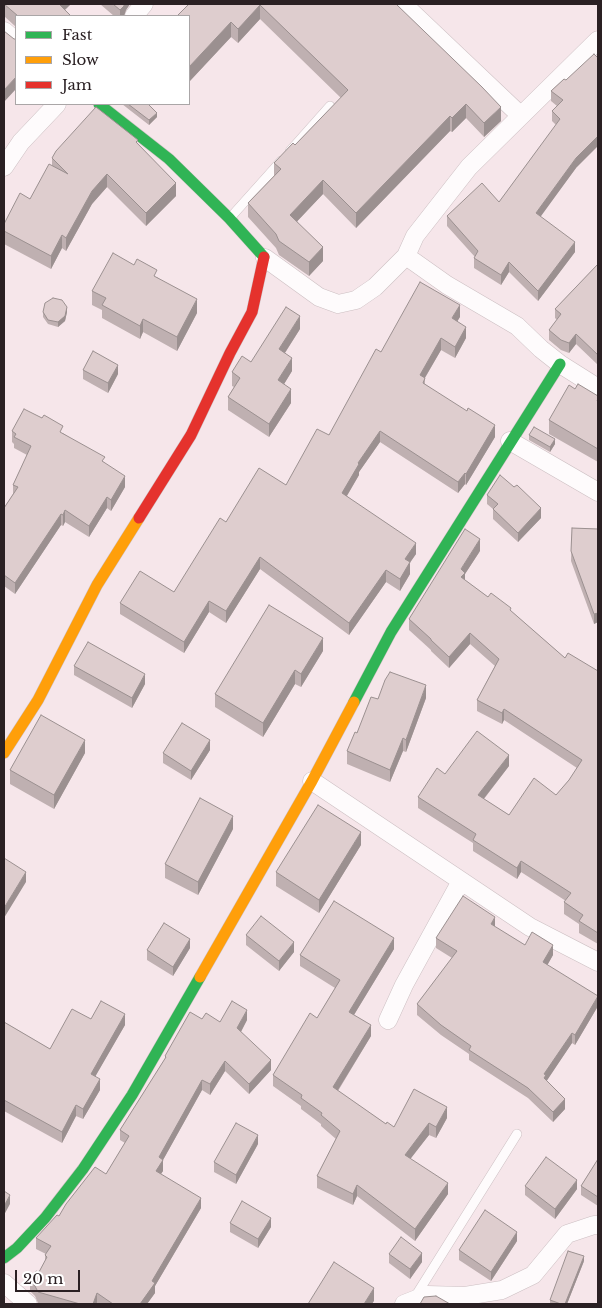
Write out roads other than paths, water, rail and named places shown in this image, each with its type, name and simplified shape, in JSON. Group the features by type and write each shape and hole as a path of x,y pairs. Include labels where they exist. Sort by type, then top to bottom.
{"street":[{"path":"135,15 144,4"},
{"path":"402,4 520,115"},
{"path":"4,31 15,40"},
{"path":"99,105 169,159 230,218 265,258 319,297 338,304 356,300 375,287 406,256 415,236 469,167 598,40"},
{"path":"4,167 21,142 56,105"},
{"path":"406,256 447,285 517,326 560,364 598,388"},
{"path":"4,753 38,700 97,585 191,435 252,312 265,258"},
{"path":"4,1258 17,1248 45,1218 83,1169 132,1095 312,781 391,632 560,364"},
{"path":"510,441 598,492"},
{"path":"312,781 530,927 598,962"},
{"path":"388,1020 404,985 461,881"},
{"path":"409,1302 427,1295 465,1296 502,1290 533,1275 567,1234 598,1225"},
{"path":"4,1283 28,1304"}],"lane":[{"path":"230,218 330,106"},
{"path":"409,1302 517,1134"}]}
